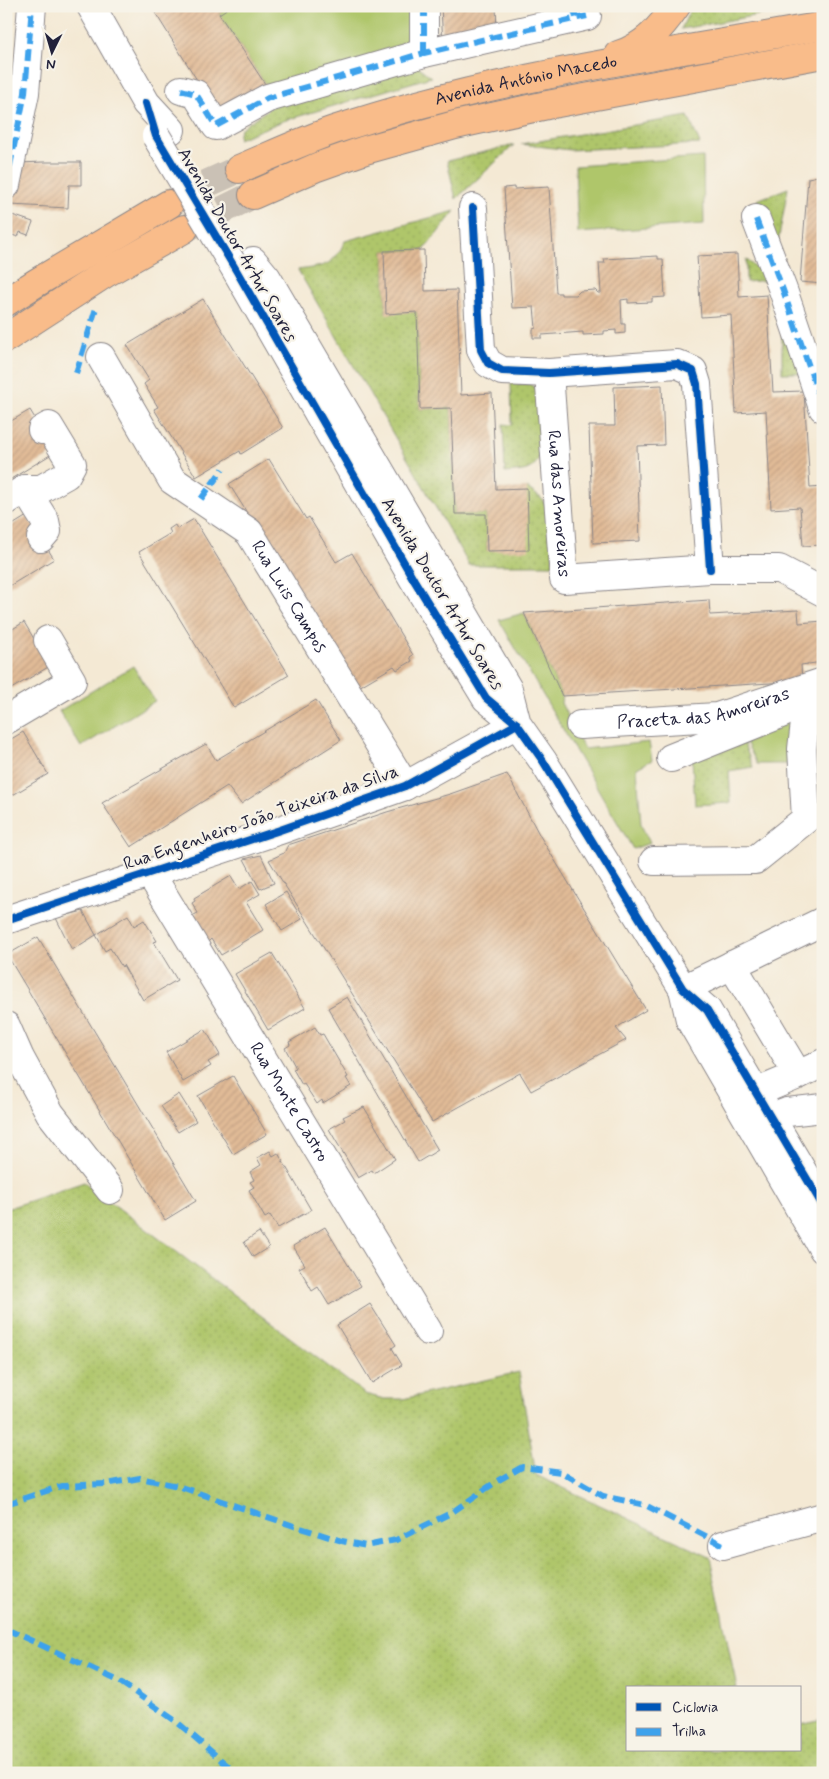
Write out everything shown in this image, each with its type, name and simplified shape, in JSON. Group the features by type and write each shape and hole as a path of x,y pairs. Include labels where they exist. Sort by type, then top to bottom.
{"highway":[{"path":"564,71 624,52 647,40 662,26 676,6"},
{"name":"Avenida António Macedo","path":"239,169 334,130 434,102 564,71 823,26"},
{"name":"Avenida António Macedo","path":"253,195 316,166 455,125 556,103 823,54"},
{"path":"6,302 169,204"},
{"path":"8,338 106,273 184,229"}],"street":[{"path":"6,185 25,93 32,6"},
{"name":"Avenida Doutor Artur Soares","path":"91,6 163,133 244,266 267,278 508,689 517,724 543,760 683,989 708,1010 823,1206"},
{"path":"424,6 424,53"},
{"path":"181,90 196,94 216,126 268,98 424,53 587,16"},
{"path":"472,208 481,350 488,363 502,371 549,373 677,364 693,371 697,384 710,569"},
{"path":"756,219 783,290 823,408"},
{"name":"Rua Luis Campos","path":"101,357 172,480 249,532 405,786"},
{"name":"Rua das Amoreiras","path":"549,373 564,579 710,569 780,569 823,592"},
{"path":"16,495 41,489 66,475 72,464 49,426 42,430"},
{"path":"16,495 46,521 47,531 41,538"},
{"path":"6,720 72,681 48,640"},
{"name":"Praceta das Amoreiras","path":"580,725 716,717 823,682"},
{"path":"671,758 794,708 814,703"},
{"name":"Praceta das Amoreiras","path":"654,861 755,860 806,819 802,749 814,703"},
{"name":"Rua Engenheiro João Teixeira da Silva","path":"6,920 280,830 405,786 517,724"},
{"name":"Rua Monte Castro","path":"150,872 428,1331"},
{"path":"683,989 823,921"},
{"path":"732,965 798,1075"},
{"name":"Avenida Doutor Artur Soares","path":"683,989 690,1020 823,1249"},
{"path":"6,1026 20,1058 50,1113 110,1190"},
{"path":"755,1093 823,1063"},
{"path":"771,1118 786,1112 823,1108"},
{"path":"723,1545 822,1523"}],"green space":[{"path":"231,6 413,6 414,44 269,90 219,14"},
{"path":"692,6 768,6 775,12 681,29"},
{"path":"415,64 431,77 283,121 238,139 240,129 277,103"},
{"path":"688,116 700,144 570,150 521,144"},
{"path":"514,145 456,199 447,161"},
{"path":"703,157 704,224 578,233 575,166"},
{"path":"788,188 776,253 757,200"},
{"path":"455,211 424,250 384,251 386,313 417,312 420,409 451,408 455,514 486,514 487,551 527,488 541,498 550,511 553,565 469,565 298,270 321,266 332,261 341,250 345,241"},
{"path":"746,259 769,280 746,282"},
{"path":"782,306 805,373 782,373"},
{"path":"511,384 530,384 541,393 543,434 540,455 536,464 527,470 505,473 503,424 512,425"},
{"path":"524,613 562,696 561,703 584,749 649,742 652,760 637,768 641,825 650,843 633,849 499,620"},
{"path":"133,666 155,701 81,747 59,711"},
{"path":"794,717 793,764 757,764 743,736"},
{"path":"740,734 753,767 729,771 731,803 695,805 692,758"},
{"path":"84,1182 365,1394 384,1399 403,1399 519,1372 536,1475 710,1557 737,1686 626,1686 626,1752 802,1752 802,1725 823,1720 823,1773 6,1773 6,1209"}],"building":[{"path":"151,6 231,6 219,14 269,90 220,117"},
{"path":"441,6 496,6 497,32 443,45"},
{"path":"81,162 81,185 69,185 68,208 10,205 19,163"},
{"path":"823,175 823,284 800,282 808,178"},
{"path":"514,187 514,189 549,187 556,293 576,295 580,291 595,290 601,293 599,263 605,263 604,259 658,256 658,259 663,259 665,297 652,298 652,302 628,303 628,299 621,300 622,324 625,324 625,333 616,334 616,330 604,331 604,334 583,335 583,332 542,335 542,338 533,338 533,329 536,328 534,307 512,308 504,188"},
{"path":"6,213 33,222 28,235 20,232 18,237 6,233"},
{"path":"424,250 425,291 457,290 461,395 492,393 496,489 527,488 529,550 487,551 486,514 455,514 451,408 420,409 417,312 386,314 384,251"},
{"path":"737,254 739,297 767,295 773,392 804,391 810,488 823,487 823,545 803,546 800,507 771,509 766,411 736,413 731,315 701,317 697,256"},
{"path":"203,299 283,428 241,454 240,451 196,477 154,409 158,407 144,384 149,380 127,345"},
{"path":"662,385 664,445 637,446 640,541 593,543 589,426 615,426 614,387"},
{"path":"30,410 55,452 6,482 6,424"},
{"path":"269,459 306,519 309,517 336,562 352,553 413,655 410,657 412,661 397,670 394,666 357,688 229,484"},
{"path":"27,516 54,559 6,588 6,529"},
{"path":"194,519 289,675 234,708 139,552 171,533 169,529 175,525 177,529"},
{"path":"709,600 710,615 798,610 799,623 823,621 823,662 801,665 802,681 562,696 524,613"},
{"path":"24,622 50,666 6,692 6,633"},
{"path":"316,700 341,740 241,804 227,786 131,847 102,803 206,744 216,760"},
{"path":"23,732 48,774 6,799 6,742"},
{"path":"507,774 540,836 646,1010 616,1028 626,1040 531,1091 520,1073 432,1122 269,860 284,853 288,845"},
{"path":"261,855 274,883 260,889 244,859"},
{"path":"231,876 239,889 252,881 260,894 246,902 263,930 221,955 211,939 208,942 192,916 198,913 192,903 195,901 194,898"},
{"path":"286,892 302,919 282,931 266,904"},
{"path":"83,911 96,935 72,950 56,918"},
{"path":"128,915 134,926 144,920 157,941 154,942 177,980 143,1000 123,965 122,967 110,948 105,951 96,935"},
{"path":"38,937 196,1201 165,1220 7,955"},
{"path":"272,953 305,1008 268,1030 235,974"},
{"path":"347,997 438,1150 418,1162 328,1008"},
{"path":"315,1027 320,1035 323,1034 348,1077 346,1078 351,1086 323,1103 322,1100 317,1104 304,1084 302,1085 293,1069 296,1068 285,1048 290,1045 289,1042"},
{"path":"205,1029 220,1055 208,1062 211,1066 183,1082 166,1052"},
{"path":"233,1076 267,1134 233,1154 198,1096"},
{"path":"179,1094 196,1121 178,1132 161,1106"},
{"path":"364,1107 395,1159 374,1173 372,1170 358,1178 329,1129 345,1120 343,1117"},
{"path":"270,1151 273,1156 278,1153 311,1210 278,1228 270,1215 265,1218 249,1190 254,1187 250,1182 254,1180 250,1172 261,1165 257,1158"},
{"path":"325,1227 361,1286 329,1305 318,1287 312,1291 299,1268 305,1265 293,1246"},
{"path":"259,1232 269,1247 253,1257 244,1242"},
{"path":"370,1304 396,1345 392,1348 402,1365 372,1383 337,1325"}],"tunnel":[{"path":"169,204 239,169"},
{"path":"184,229 253,195"}],"marked path":[{"path":"6,185 25,93 32,6"},
{"path":"424,6 424,53"},
{"path":"573,6 576,18"},
{"path":"181,90 196,94 216,126 268,98 424,53 587,16"},
{"path":"756,219 783,290 823,408"},
{"path":"76,373 97,305"},
{"path":"201,499 223,469"},
{"path":"6,1504 62,1486 106,1484 140,1478 178,1486 294,1526 342,1541 366,1546 396,1540 451,1513 497,1481 522,1467 561,1472 603,1496 645,1505 723,1545"},
{"path":"6,1629 119,1681 177,1722 236,1773"}],"cycle path":[{"path":"146,103 156,136 236,270 414,580 486,698 517,724 543,761 683,989 707,1010 823,1206"},
{"path":"473,208 481,350 488,363 502,371 549,373 677,364 693,371 697,384 710,569"},
{"path":"6,920 280,830 405,786 517,724"}]}
